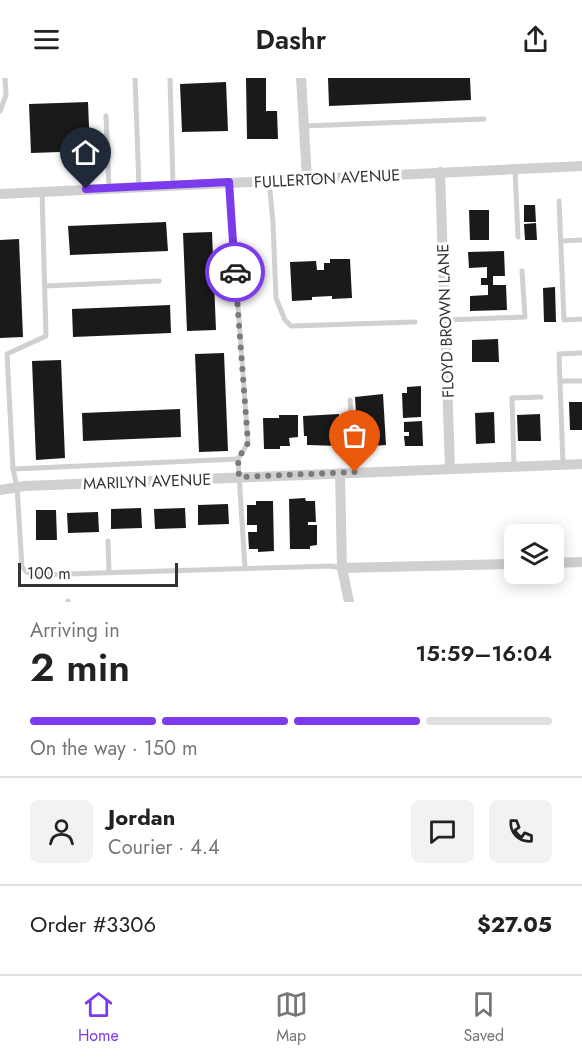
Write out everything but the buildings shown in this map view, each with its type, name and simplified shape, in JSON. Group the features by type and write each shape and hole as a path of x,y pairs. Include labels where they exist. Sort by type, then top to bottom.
{"street":[{"path":"301,78 307,178"},
{"name":"FULLERTON AVENUE","path":"0,194 582,166"},
{"name":"FLOYD BROWN LANE","path":"440,172 450,469"},
{"name":"MARILYN AVENUE","path":"0,490 17,487 239,477 582,464"},
{"path":"340,473 342,568 349,602"},
{"path":"564,563 582,562"},
{"path":"342,568 504,564"}],"lane":[{"path":"0,111 6,94 5,78"},
{"path":"135,78 139,187"},
{"path":"170,79 173,185"},
{"path":"106,116 108,188"},
{"path":"304,126 484,119"},
{"path":"515,169 518,237"},
{"path":"269,180 276,298 285,320 291,326 415,322"},
{"path":"229,182 248,443 238,459 245,568"},
{"path":"42,191 46,336 7,354 13,469 17,487 22,567 34,574 331,566 342,568"},
{"path":"559,201 564,320 582,319"},
{"path":"561,241 582,240"},
{"path":"445,320 525,317 522,271"},
{"path":"45,286 159,281"},
{"path":"563,465 560,354 582,353"},
{"path":"560,381 582,381"},
{"path":"514,467 512,398 541,397"},
{"path":"351,400 355,472"},
{"path":"13,469 238,459"},
{"path":"108,541 109,572"}],"way so far":[{"path":"235,272 248,443 238,459 239,477 355,472"}],"route":[{"path":"86,189 229,182 235,272"}]}
